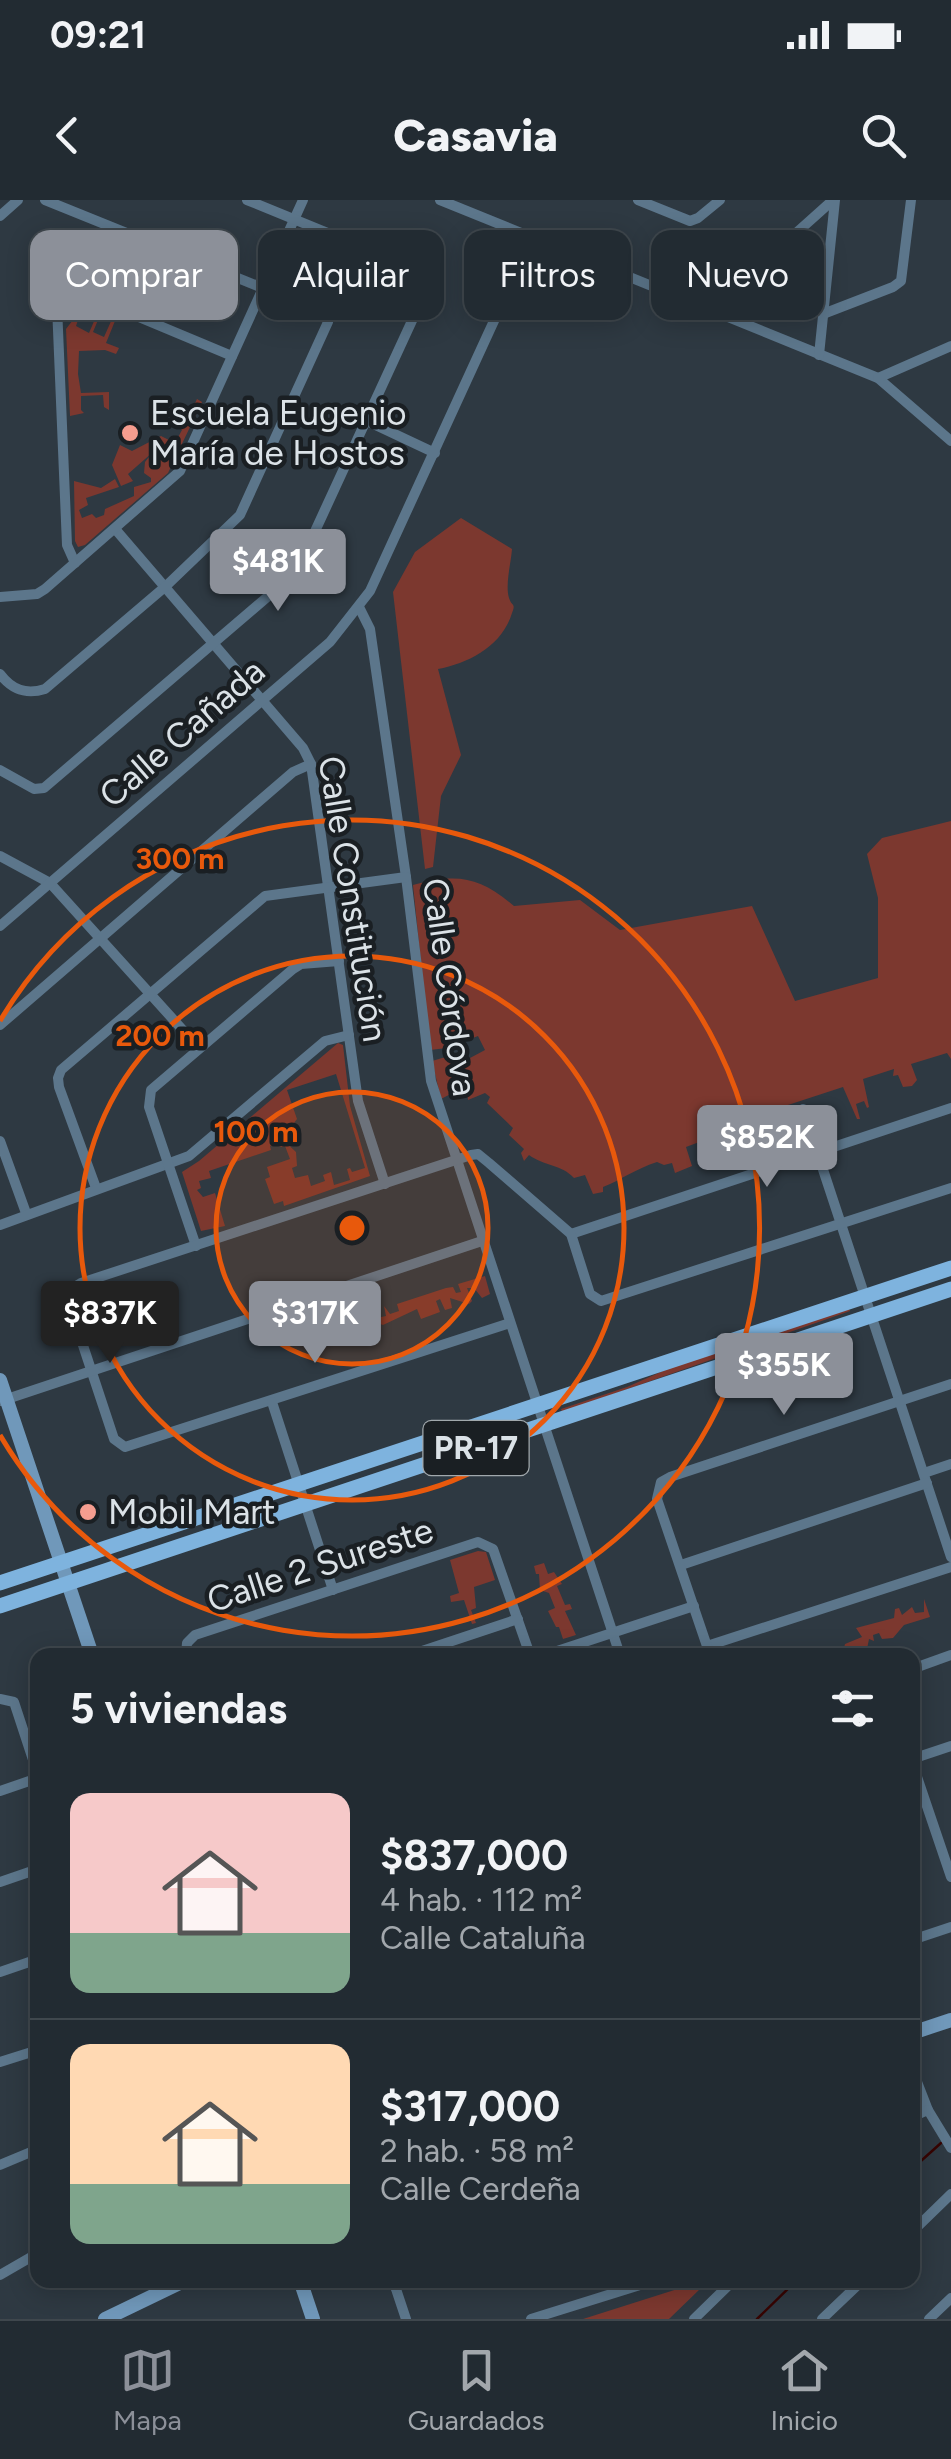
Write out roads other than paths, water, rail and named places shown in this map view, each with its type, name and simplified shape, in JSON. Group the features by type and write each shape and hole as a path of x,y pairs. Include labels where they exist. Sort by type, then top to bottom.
{"main road":[{"name":"PR-17","path":"0,1584 951,1268"},
{"name":"PR-17","path":"0,1606 951,1289"},
{"path":"0,1380 3,1400 90,1648"},
{"path":"920,2030 951,2020"},
{"path":"106,2319 170,2288"},
{"path":"302,2288 312,2319"}],"street":[{"path":"0,216 18,200"},
{"path":"45,200 258,286"},
{"path":"0,770 34,788 44,788 272,593 306,553 428,286 423,272 247,200"},
{"path":"289,230 303,200"},
{"path":"440,200 513,230"},
{"path":"638,200 690,220 720,200"},
{"path":"800,230 834,200"},
{"path":"824,304 834,200"},
{"path":"824,314 893,287 901,280 911,200"},
{"path":"75,563 67,545 56,306 59,295 74,290 232,356"},
{"path":"0,597 37,594 180,471 258,301"},
{"path":"3,678 24,692 45,689 166,586 240,516 327,320"},
{"name":"Calle Cañada","path":"0,926 330,642 359,607 370,592 495,320"},
{"path":"731,320 878,378 951,441"},
{"path":"818,355 822,320"},
{"path":"878,378 951,346"},
{"path":"368,421 435,453"},
{"name":"Calle Constitución","path":"116,530 303,748 311,764 361,1114 385,1184"},
{"name":"Calle Córdova","path":"359,607 370,628 431,1081 455,1160"},
{"path":"0,1025 293,772 311,764"},
{"path":"0,856 50,882 199,1048"},
{"path":"96,1188 58,1078 62,1070 261,898 406,877"},
{"path":"196,1246 148,1098 151,1090 301,964 339,961"},
{"path":"0,1225 189,1156 325,1041 349,1035"},
{"path":"571,1234 951,1108"},
{"path":"803,1109 951,1557"},
{"path":"0,1141 26,1213"},
{"path":"510,1323 125,1448 118,1445 69,1307 73,1288 478,1154 571,1234 590,1294 606,1301 951,1188"},
{"path":"455,1160 618,1648"},
{"path":"3,1400 482,1241"},
{"path":"707,1648 657,1493 661,1482 951,1384"},
{"path":"272,1402 334,1590"},
{"path":"680,1565 926,1478 951,1464"},
{"name":"Calle 2 Sureste","path":"188,1648 190,1638 484,1542 493,1548 518,1619"},
{"path":"714,1648 951,1568"},
{"path":"566,1648 694,1606"},
{"path":"431,1648 518,1619 528,1648"},
{"path":"920,1666 951,1656"},
{"path":"3,1698 16,1706 30,1751"},
{"path":"920,1758 951,1746"},
{"path":"0,1791 30,1780"},
{"path":"920,1780 945,1838 951,1877"},
{"path":"0,1882 30,1872"},
{"path":"920,1937 951,1927"},
{"path":"0,1972 30,1962"},
{"path":"0,2062 30,2053"},
{"path":"920,2090 950,2147"},
{"path":"920,2114 928,2110"},
{"path":"0,2164 30,2151"},
{"path":"920,2224 951,2194"},
{"path":"0,2275 30,2257"},
{"path":"395,2288 406,2319"},
{"path":"531,2319 630,2288"},
{"path":"720,2288 723,2291"},
{"path":"694,2319 726,2288"},
{"path":"822,2319 854,2288"},
{"path":"929,2319 951,2298"}],"waterway":[{"path":"920,2162 941,2143"},
{"path":"757,2319 789,2288"}],"place":[{"name":"Escuela Eugenio María de Hostos","path":"130,433"},
{"name":"Mobil Mart","path":"88,1512"}]}
